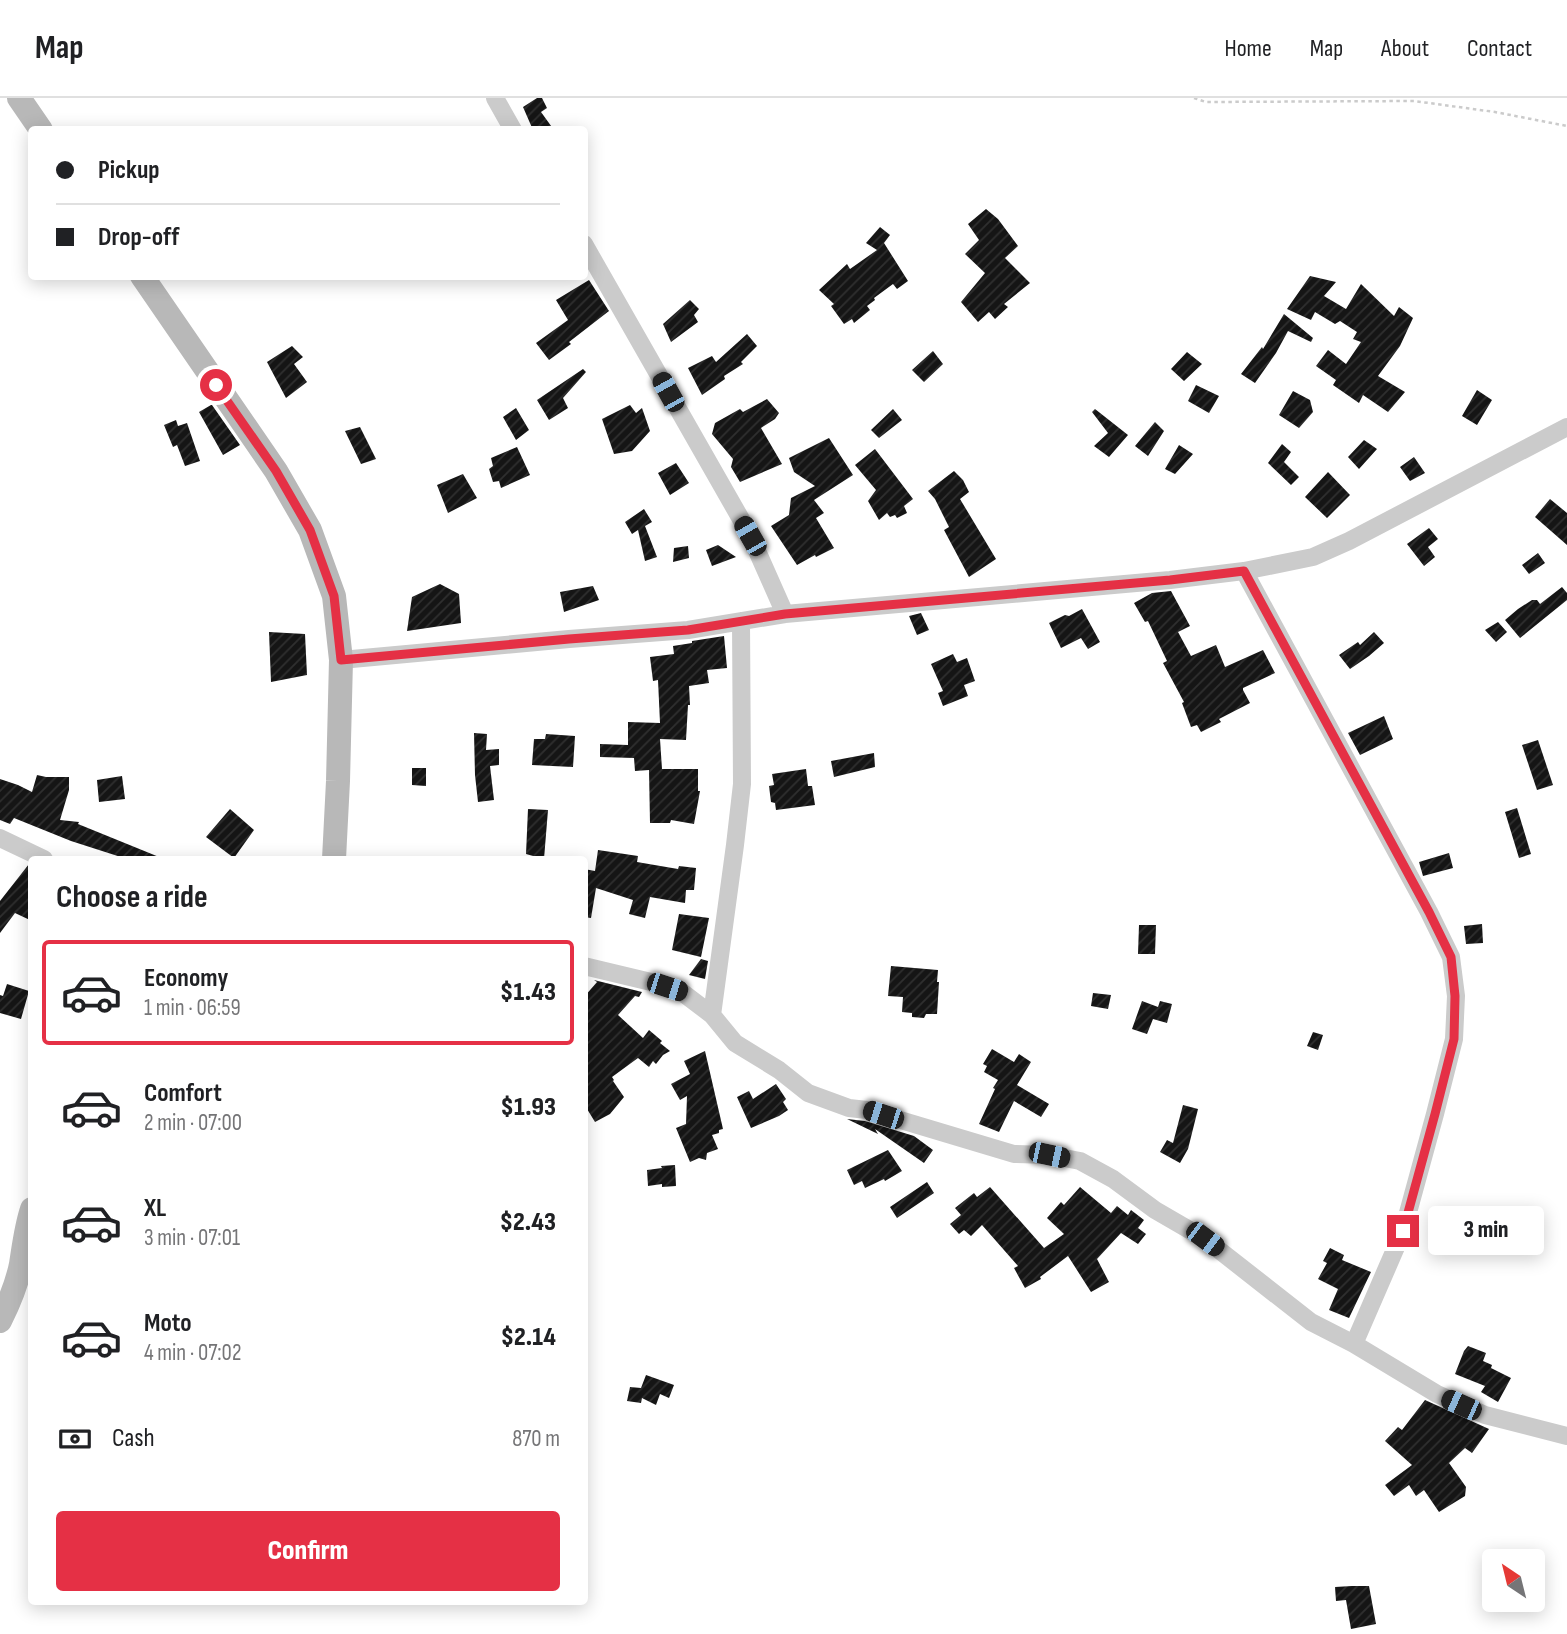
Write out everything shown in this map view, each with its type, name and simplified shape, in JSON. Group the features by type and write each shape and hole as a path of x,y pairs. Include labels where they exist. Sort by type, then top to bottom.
{"main road":[{"path":"19,98 38,126"},
{"path":"145,280 276,471 310,530 334,596 341,660 334,856"},
{"path":"0,1321 10,1301 20,1266 28,1219"}],"street":[{"path":"495,98 511,126"},
{"path":"588,251 750,536 785,614"},
{"path":"341,660 688,630 785,614 1244,571 1313,557 1349,541 1567,427"},
{"path":"1244,571 1451,957 1455,996 1454,1039 1403,1231 1354,1344"},
{"path":"712,1015 742,784 741,621"},
{"path":"0,838 38,856"},
{"path":"588,967 651,982 683,993 712,1015 735,1043 779,1070 808,1093 849,1108 867,1110 1014,1154 1049,1155 1080,1161 1113,1179 1155,1210 1205,1239 1311,1322 1354,1344 1437,1394 1485,1415 1567,1436"}],"path":[{"path":"1194,98 1206,102 1245,103 1414,101 1567,126"}],"building":[{"path":"537,98 542,98 547,108 541,112 551,126 531,126 523,107"},
{"path":"986,209 998,219 1018,246 1005,258 1030,283 1004,304 1008,307 995,319 989,312 978,322 961,302 985,273 965,254 979,240 968,224"},
{"path":"880,227 890,235 884,243 908,281 897,289 893,284 874,298 867,306 870,310 854,323 852,319 844,324 831,306 834,304 819,290 847,264 850,269 877,250 866,243"},
{"path":"1310,276 1336,282 1324,296 1346,309 1361,284 1394,316 1399,307 1413,318 1400,346 1378,376 1405,392 1388,412 1363,395 1359,403 1333,385 1336,380 1316,366 1328,350 1346,364 1361,342 1353,339 1357,332 1340,321 1335,324 1315,312 1311,320 1287,309"},
{"path":"589,280 609,311 549,360 536,343 568,320 556,300"},
{"path":"690,300 699,309 694,315 698,322 671,342 663,324"},
{"path":"1284,314 1313,338 1311,342 1288,331 1255,383 1241,374 1262,347 1263,349"},
{"path":"747,334 757,346 741,362 743,364 702,395 688,368 712,356 716,362"},
{"path":"292,346 303,357 294,364 307,382 286,398 267,362"},
{"path":"933,351 943,364 924,382 912,370"},
{"path":"1187,352 1202,364 1184,381 1171,369"},
{"path":"583,369 586,372 563,398 568,408 549,420 537,400"},
{"path":"1196,385 1219,396 1209,413 1188,401"},
{"path":"1477,390 1492,400 1477,425 1462,416"},
{"path":"1293,391 1310,400 1313,412 1299,428 1279,415"},
{"path":"767,399 779,413 761,428 782,464 740,482 731,467 733,459 712,434 715,423 740,409 743,412"},
{"path":"212,405 240,445 223,455 199,412"},
{"path":"630,405 636,413 642,408 650,431 632,451 614,454 602,419"},
{"path":"516,408 529,430 516,440 503,417"},
{"path":"893,409 902,420 879,438 871,430"},
{"path":"1095,409 1128,435 1109,457 1094,446 1108,433 1092,412"},
{"path":"176,420 178,426 187,423 200,461 185,466 177,445 173,447 164,425"},
{"path":"1155,422 1164,431 1148,456 1135,446"},
{"path":"360,427 376,459 361,464 345,431"},
{"path":"829,438 853,475 814,500 824,513 816,518 834,548 797,565 771,526 789,515 791,498 815,486 794,472 789,458"},
{"path":"1364,440 1377,449 1359,469 1348,457"},
{"path":"1282,444 1291,452 1284,462 1299,477 1291,485 1268,463"},
{"path":"1179,445 1193,454 1175,474 1165,469"},
{"path":"517,447 530,475 501,488 499,481 493,482 489,469 493,466 491,458"},
{"path":"875,449 913,499 904,506 907,513 897,518 895,515 890,517 887,513 879,520 868,501 876,490 855,465"},
{"path":"1414,457 1425,473 1410,481 1400,467"},
{"path":"676,463 689,483 670,495 658,473"},
{"path":"954,471 969,492 960,499 996,559 969,577 944,530 949,527 928,491"},
{"path":"1328,472 1350,495 1327,518 1305,497"},
{"path":"463,474 477,498 448,513 437,485"},
{"path":"1550,499 1567,513 1567,545 1535,517"},
{"path":"644,509 652,522 645,526 657,557 645,561 638,530 632,534 625,522"},
{"path":"1429,528 1438,539 1428,547 1435,557 1424,566 1407,544"},
{"path":"718,545 736,557 712,566 706,550"},
{"path":"688,546 689,558 673,562 674,548"},
{"path":"1538,553 1545,563 1529,574 1522,565"},
{"path":"440,584 459,594 461,623 407,631 412,597"},
{"path":"593,586 599,600 564,612 560,592"},
{"path":"1562,587 1567,593 1567,600 1520,638 1505,620 1532,600 1537,600 1540,604"},
{"path":"1171,591 1190,626 1178,632 1191,656 1216,645 1225,667 1263,650 1275,673 1243,688 1250,703 1201,732 1197,725 1191,727 1182,703 1184,702 1163,663 1167,661 1148,621 1145,622 1134,603 1152,593"},
{"path":"1082,609 1100,642 1088,649 1081,638 1061,648 1049,623"},
{"path":"921,613 929,630 917,635 909,616"},
{"path":"1498,622 1507,632 1496,642 1485,630"},
{"path":"269,632 305,634 307,675 271,682"},
{"path":"1374,632 1384,643 1350,669 1339,655 1358,642 1360,645"},
{"path":"724,636 727,668 707,670 709,683 689,686 686,740 660,739 662,769 698,769 700,791 694,824 671,820 670,823 650,823 649,770 635,771 634,758 600,757 600,744 628,745 628,722 660,723 658,680 653,681 650,657 674,654 673,646"},
{"path":"953,654 957,662 967,658 975,681 964,685 968,696 943,706 938,693 943,691 931,664"},
{"path":"1384,716 1393,739 1360,755 1348,733"},
{"path":"474,733 487,734 486,750 499,749 499,765 490,766 494,800 478,802"},
{"path":"546,734 575,736 573,767 532,765 534,739 545,739"},
{"path":"1538,740 1553,785 1537,790 1522,745"},
{"path":"874,753 875,767 834,777 831,761"},
{"path":"412,768 426,768 426,786 412,785"},
{"path":"806,769 808,786 812,786 815,805 776,810 775,803 771,802 769,786 774,785 772,774"},
{"path":"37,775 69,777 69,790 60,820 79,822 78,824 157,856 118,856 14,818 10,824 0,820 0,779 32,792"},
{"path":"122,776 125,799 99,802 97,780"},
{"path":"1517,808 1531,854 1519,858 1505,812"},
{"path":"230,809 254,830 235,856 231,856 206,837"},
{"path":"528,809 548,810 544,856 526,854"},
{"path":"598,850 638,856 637,862 678,869 679,866 696,868 694,890 686,890 685,903 650,897 645,918 629,914 633,900 596,888 591,918 588,918 588,870 595,871"},
{"path":"1449,853 1453,868 1423,876 1419,862"},
{"path":"28,865 28,919 15,913 0,933 0,901"},
{"path":"679,914 709,918 701,957 672,950"},
{"path":"1482,924 1483,943 1466,944 1464,926"},
{"path":"1139,925 1156,925 1155,954 1138,954"},
{"path":"701,959 708,961 705,979 689,975"},
{"path":"891,966 938,970 937,1014 926,1014 924,1018 912,1017 912,1013 902,1012 903,997 888,996"},
{"path":"594,980 642,992 618,1015 643,1038 649,1030 670,1051 656,1064 653,1061 649,1067 638,1058 612,1077 624,1097 610,1114 595,1122 588,1111 588,992 597,982"},
{"path":"7,984 28,991 21,1019 0,1013 0,995 3,996"},
{"path":"1093,993 1111,995 1108,1009 1091,1006"},
{"path":"1142,1001 1158,1007 1160,1001 1172,1004 1167,1023 1153,1019 1147,1034 1132,1029"},
{"path":"1313,1032 1323,1035 1318,1050 1307,1046"},
{"path":"992,1049 1014,1062 1019,1054 1031,1062 1017,1085 1049,1104 1041,1117 1014,1101 999,1132 979,1124 998,1080 984,1072 987,1066 983,1064"},
{"path":"705,1051 723,1129 712,1135 718,1149 707,1153 706,1160 699,1158 690,1162 676,1128 686,1124 687,1096 680,1100 671,1084 690,1074 684,1061"},
{"path":"776,1084 786,1099 783,1102 788,1110 751,1128 737,1097 749,1091 753,1099"},
{"path":"1183,1105 1198,1109 1188,1149 1180,1163 1160,1152 1167,1140 1173,1143"},
{"path":"847,1119 865,1121 914,1136 933,1150 924,1163 875,1129 878,1134"},
{"path":"888,1150 902,1171 865,1188 862,1181 854,1185 847,1170"},
{"path":"675,1165 676,1186 648,1186 647,1170"},
{"path":"927,1182 934,1193 897,1218 890,1207"},
{"path":"990,1187 1044,1248 1064,1234 1047,1218 1061,1202 1064,1205 1080,1187 1111,1213 1117,1206 1128,1215 1131,1210 1144,1220 1138,1228 1146,1234 1138,1244 1121,1233 1097,1259 1109,1282 1091,1292 1068,1256 1040,1277 1041,1279 1025,1288 1014,1268 1018,1266 982,1225 971,1236 964,1230 959,1234 950,1224 961,1215 955,1208 974,1193 977,1197"},
{"path":"1330,1248 1344,1255 1342,1260 1371,1272 1349,1318 1329,1310 1338,1289 1318,1279 1327,1263 1323,1261"},
{"path":"1468,1346 1486,1353 1483,1361 1511,1378 1498,1402 1481,1392 1485,1386 1455,1374"},
{"path":"646,1375 674,1385 669,1398 660,1394 656,1405 642,1398 641,1403 627,1401 630,1387 641,1388"},
{"path":"1425,1400 1489,1429 1472,1453 1465,1448 1449,1463 1466,1487 1465,1496 1439,1512 1424,1490 1416,1496 1409,1485 1394,1496 1385,1485 1412,1465 1385,1441 1398,1427 1402,1430"},
{"path":"1369,1586 1376,1624 1351,1629 1346,1600 1336,1601 1335,1587"}],"route":[{"path":"216,385 276,471 310,530 334,596 341,660 688,630 785,614 1244,571 1451,957 1455,996 1454,1039 1403,1231"}]}
